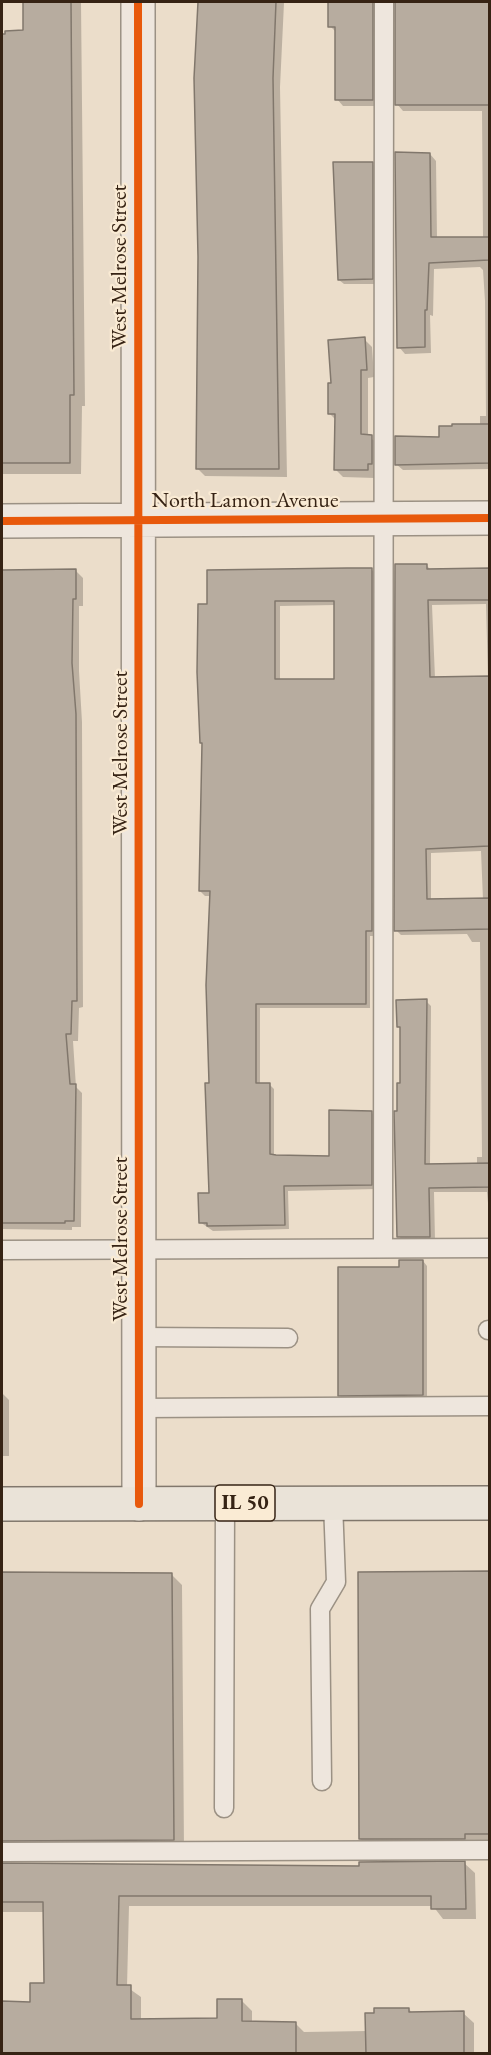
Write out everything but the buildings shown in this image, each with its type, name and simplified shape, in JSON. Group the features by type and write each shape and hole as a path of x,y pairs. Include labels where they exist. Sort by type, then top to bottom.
{"main road":[{"name":"IL 50","path":"2,1504 489,1503"}],"street":[{"name":"West Melrose Street","path":"138,2 139,1504"},
{"name":"North Lamon Avenue","path":"2,521 489,518"}],"lane":[{"path":"383,1248 384,2"},
{"path":"2,1250 489,1248"},
{"path":"140,1337 288,1338"},
{"path":"139,1408 489,1406"},
{"path":"224,1808 225,1503"},
{"path":"322,1781 320,1609 336,1582 333,1503"},
{"path":"2,1852 489,1850"}],"cycle path":[{"path":"138,2 139,1504"},
{"path":"2,521 490,518"}]}
